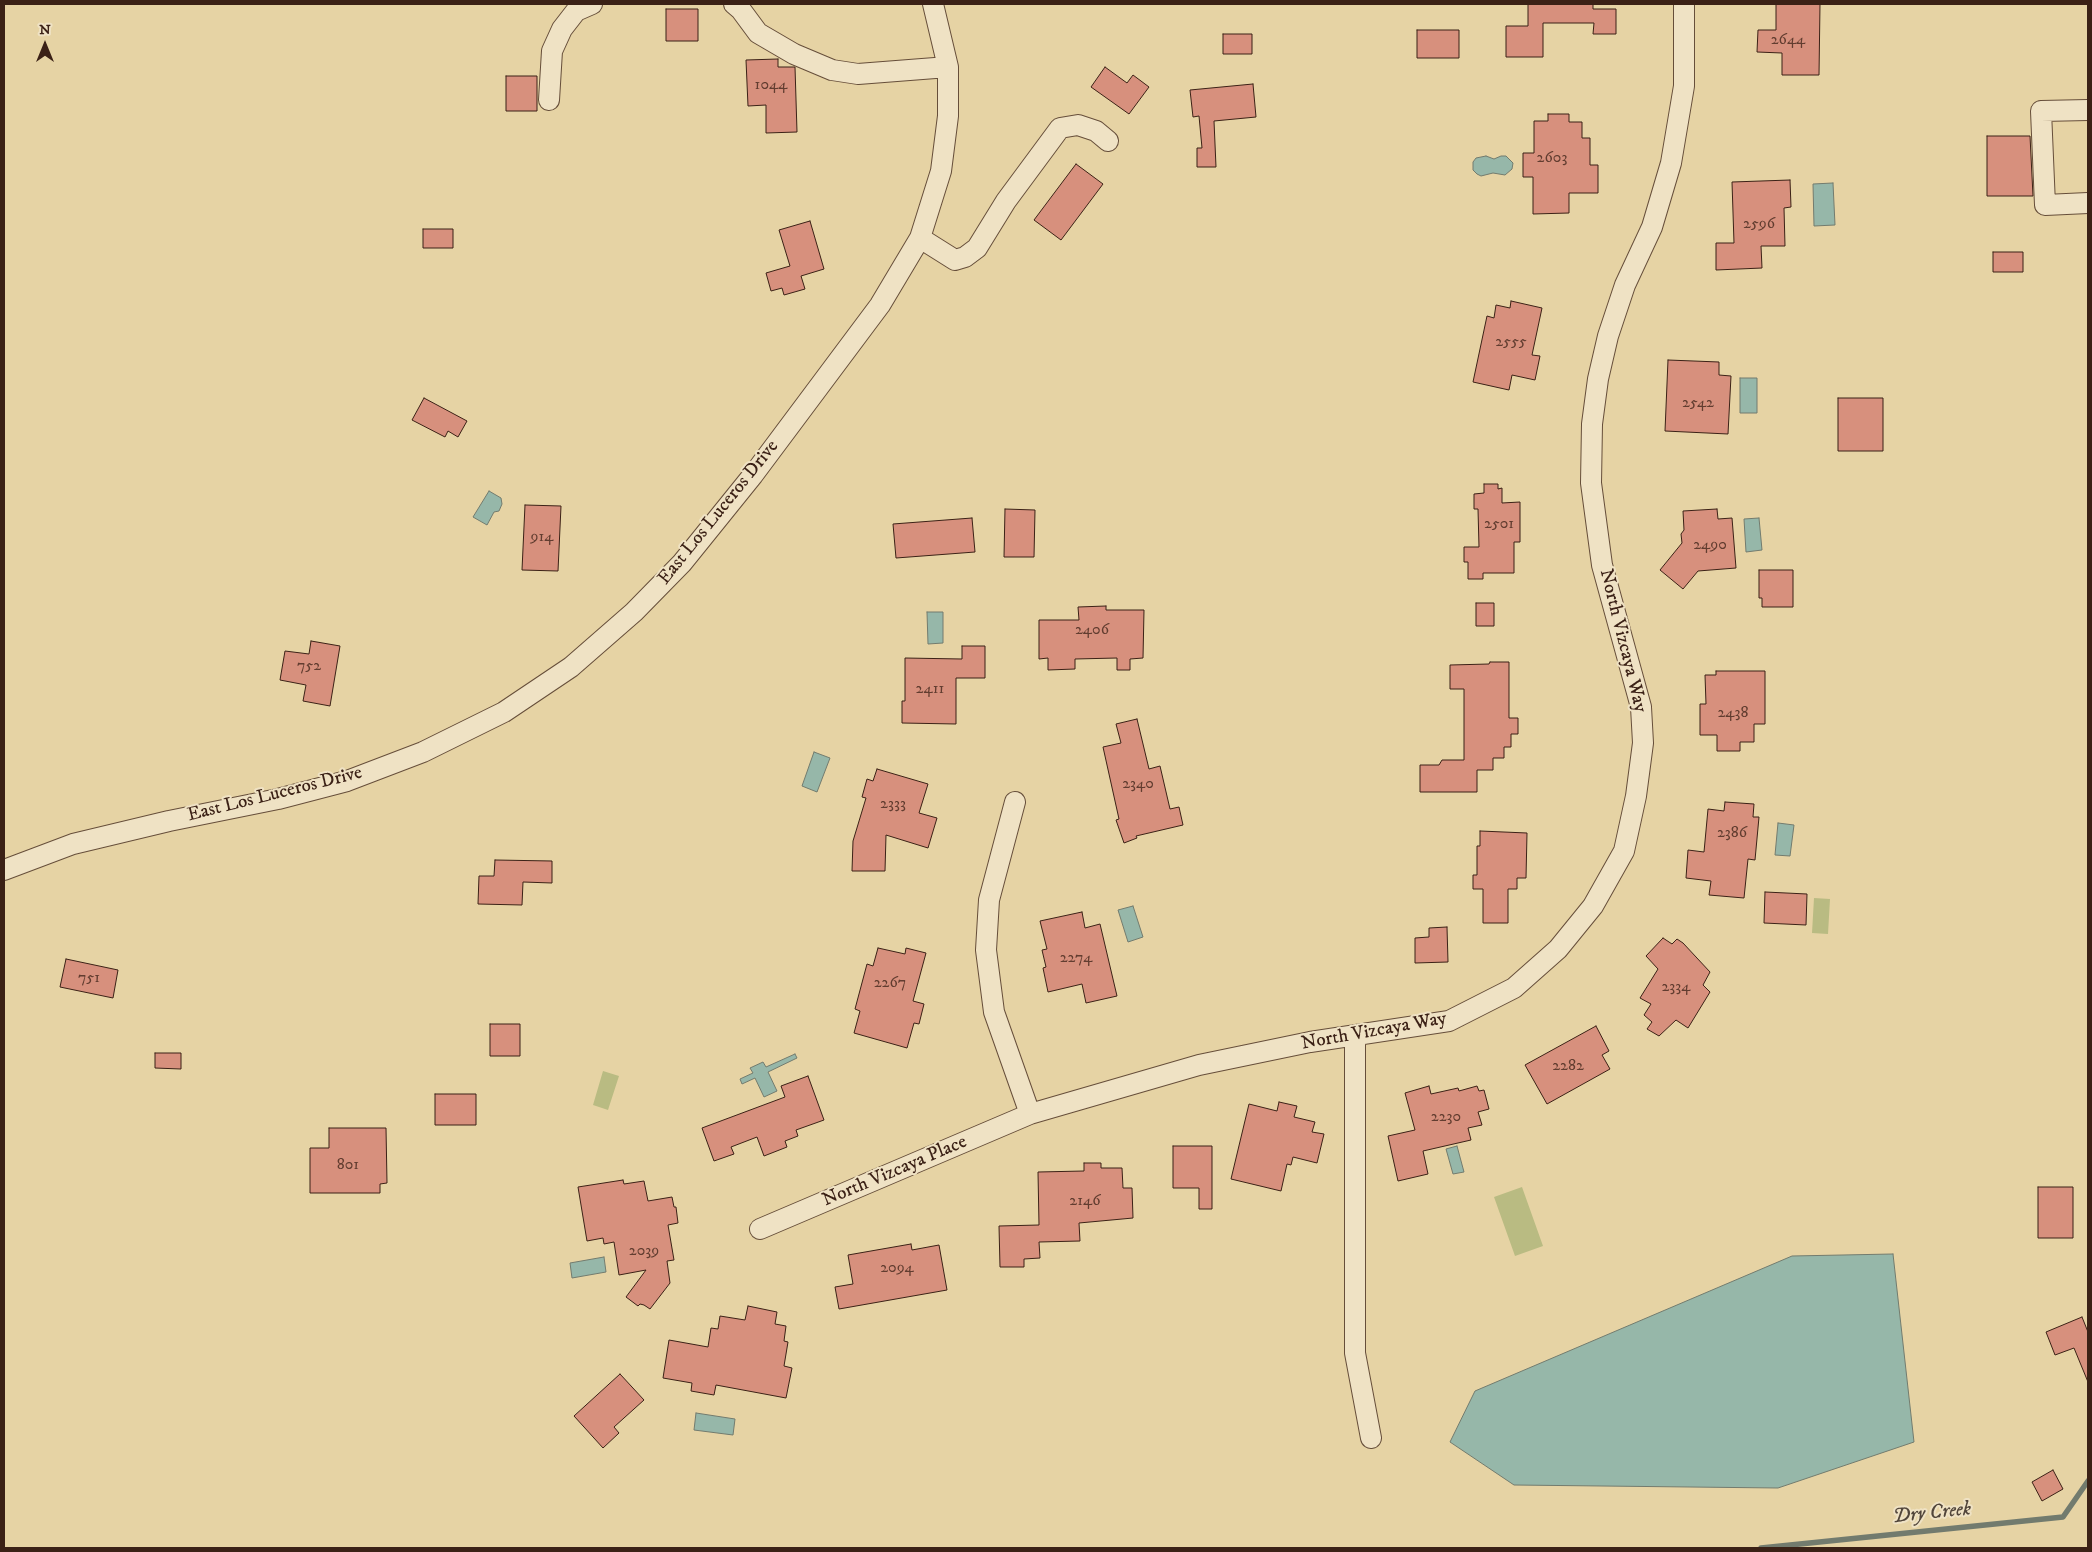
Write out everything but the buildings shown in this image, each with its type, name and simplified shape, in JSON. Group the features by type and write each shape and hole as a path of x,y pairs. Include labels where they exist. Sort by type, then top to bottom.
{"street":[{"path":"549,100 552,51 562,29 576,11 592,4"},
{"path":"734,4 741,10 758,33 794,54 832,70 858,74 948,67"},
{"name":"East Los Luceros Drive","path":"4,870 73,844 169,821 278,799 347,781 423,752 504,712 571,666 634,612 682,563 752,475 880,305 920,238 941,171 948,116 948,67 933,4"},
{"name":"North Vizcaya Way","path":"1030,1114 1199,1065 1310,1042 1449,1021 1514,988 1558,949 1593,906 1624,850 1636,796 1643,743 1642,707 1602,565 1590,482 1592,424 1598,379 1608,336 1625,285 1652,227 1672,163 1684,86 1684,4"},
{"path":"2088,110 2040,111 2045,205 2088,204"},
{"path":"920,238 954,260 965,257 977,248 1006,201 1060,128 1078,125 1096,131 1108,141"},
{"path":"1015,802 990,900 986,950 994,1012 1030,1114"},
{"path":"1355,1035 1355,1353 1371,1438"},
{"name":"North Vizcaya Place","path":"760,1229 1030,1114"}],"green space":[{"path":"1814,898 1830,899 1828,934 1812,933"},
{"path":"603,1071 619,1076 608,1110 593,1105"},
{"path":"1522,1187 1543,1246 1515,1256 1494,1197"}],"shaded area":[{"path":"1486,156 1494,159 1506,156 1513,163 1512,169 1505,175 1493,173 1481,176 1477,174 1473,170 1473,162 1476,158"},
{"path":"1833,183 1835,225 1814,226 1813,184"},
{"path":"1740,378 1757,378 1757,413 1740,413"},
{"path":"489,491 501,498 502,504 499,511 494,512 487,525 473,517"},
{"path":"1759,518 1762,550 1746,552 1744,519"},
{"path":"927,612 943,612 943,643 928,644"},
{"path":"814,752 830,758 817,792 802,786"},
{"path":"1778,823 1794,825 1790,856 1775,855"},
{"path":"1133,906 1143,937 1128,942 1118,910"},
{"path":"795,1054 797,1058 768,1072 777,1091 764,1097 755,1078 742,1084 740,1079 753,1073 750,1068 763,1062 766,1067"},
{"path":"1457,1146 1464,1172 1453,1174 1446,1149"},
{"path":"1893,1254 1914,1442 1778,1488 1514,1485 1450,1442 1475,1391 1792,1256"},
{"path":"604,1257 606,1272 572,1278 570,1263"},
{"path":"696,1413 735,1419 733,1435 694,1430"}],"waterway":[{"name":"Dry Creek","path":"1761,1548 2063,1517 2088,1481"}]}
